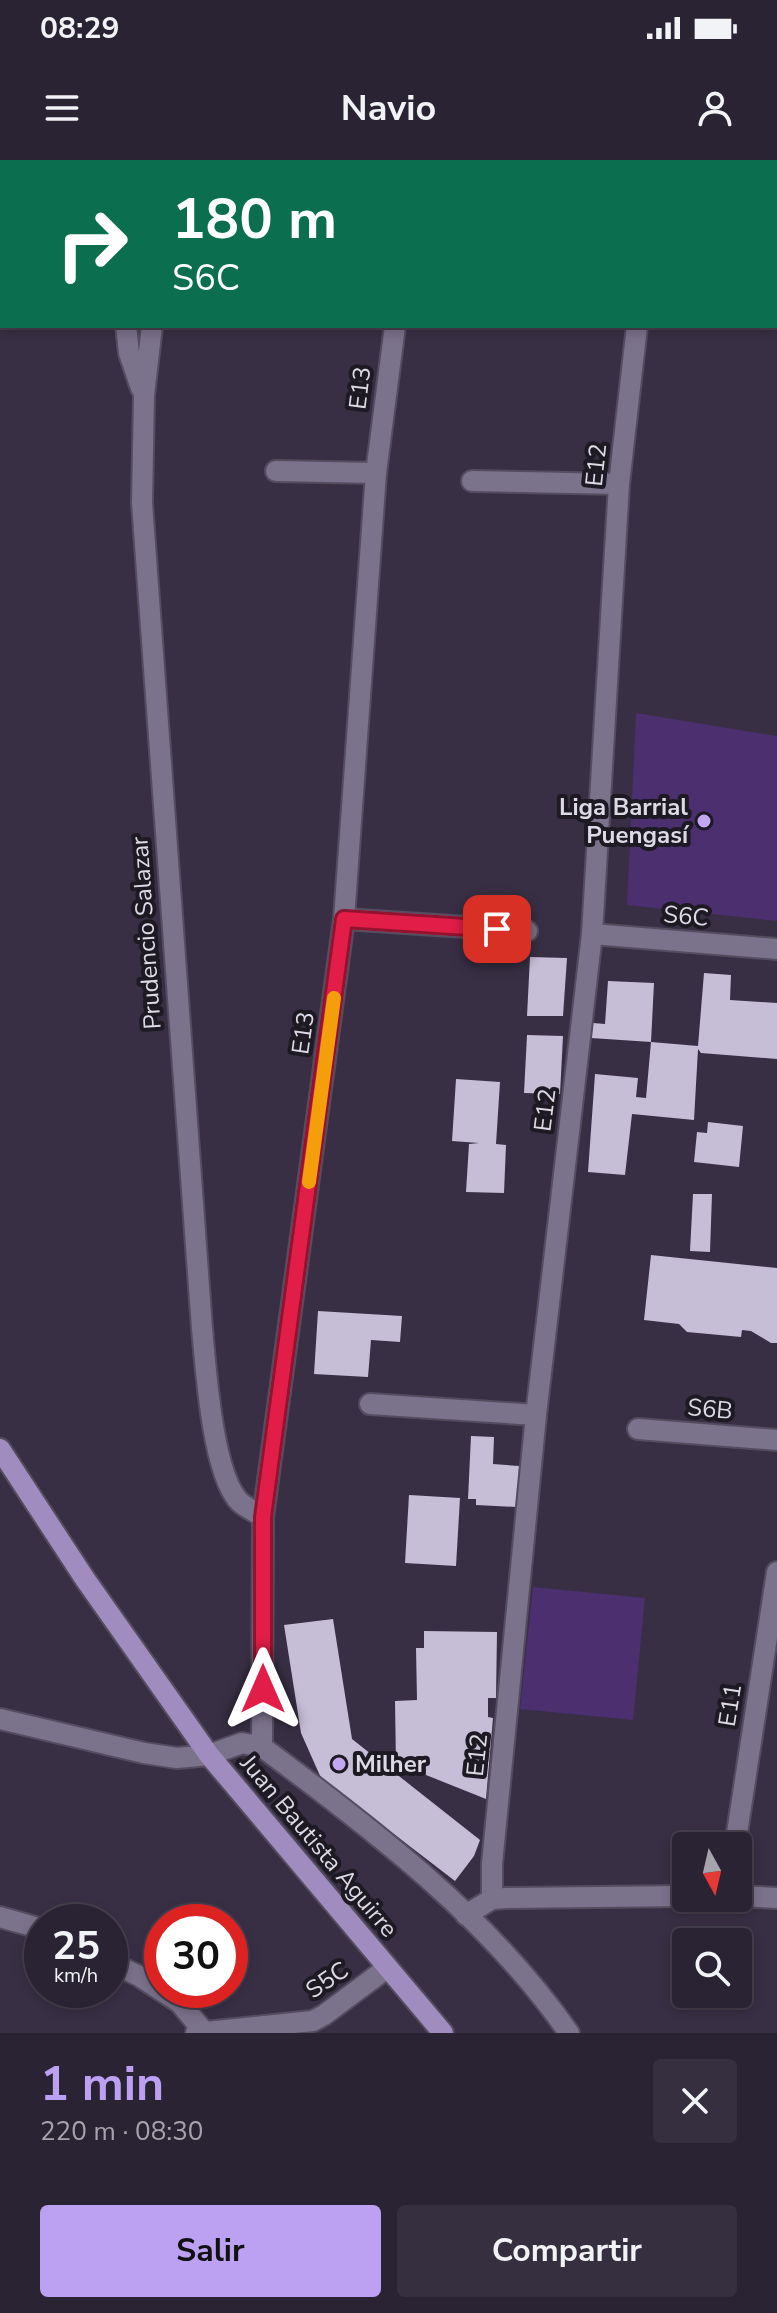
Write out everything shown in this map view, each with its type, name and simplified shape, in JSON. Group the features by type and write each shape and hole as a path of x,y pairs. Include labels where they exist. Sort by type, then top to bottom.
{"main road":[{"name":"Juan Bautista Aguirre","path":"0,1449 85,1579 209,1755 443,2033"}],"street":[{"path":"126,328 129,353 144,395"},
{"name":"Prudencio Salazar","path":"152,328 144,395 144,534 192,1207 210,1405 227,1483 239,1502 263,1517"},
{"name":"E13","path":"262,1747 263,1517 344,919 376,473 395,328"},
{"name":"E12","path":"492,1899 492,1864 536,1415 592,934 619,484 637,328"},
{"path":"276,471 376,473"},
{"path":"472,481 619,484"},
{"path":"344,919 527,931"},
{"name":"S6C","path":"592,934 777,949"},
{"path":"370,1404 536,1415"},
{"name":"S6B","path":"638,1429 777,1440"},
{"name":"E11","path":"737,1832 777,1572"},
{"path":"0,1719 177,1758 209,1755 242,1743 262,1747 392,1847 466,1915 529,1978 569,2033"},
{"path":"466,1915 492,1899 672,1896"},
{"path":"752,1897 777,1898"},
{"path":"0,1917 24,1924"},
{"name":"S5C","path":"200,2032 313,2021 387,1968"},
{"path":"128,1971 180,2003 200,2032"}],"shaded area":[{"name":"Liga Barrial Puengasí","path":"636,713 777,736 777,921 627,905"},
{"path":"533,1587 645,1598 633,1720 520,1709"}],"building":[{"path":"530,957 567,958 563,1016 527,1016"},
{"path":"704,973 731,975 730,1000 777,1003 777,1059 701,1053 698,1049 694,1120 632,1114 625,1175 588,1172 595,1074 638,1078 636,1097 646,1098 651,1042 698,1046"},
{"path":"608,981 654,983 651,1042 591,1038 593,1023 605,1024"},
{"path":"527,1035 563,1036 560,1094 524,1093"},
{"path":"456,1079 500,1082 496,1144 506,1145 504,1193 466,1192 469,1144 479,1143 452,1141"},
{"path":"708,1122 743,1126 739,1167 694,1162 697,1132 707,1133"},
{"path":"693,1194 712,1194 710,1252 690,1251"},
{"path":"651,1255 777,1268 777,1343 771,1343 751,1331 742,1330 741,1337 687,1332 679,1324 644,1320"},
{"path":"318,1311 402,1316 400,1342 371,1340 368,1377 314,1374"},
{"path":"471,1436 494,1437 493,1464 519,1466 517,1507 476,1505 476,1499 468,1499"},
{"path":"409,1495 460,1498 456,1566 405,1563"},
{"path":"333,1619 352,1739 480,1840 474,1856 455,1881 321,1778 301,1733 284,1625"},
{"path":"424,1631 497,1632 496,1698 488,1698 488,1717 493,1718 486,1799 426,1775 426,1764 396,1765 395,1701 417,1700 416,1648 424,1648"}],"slow traffic":[{"path":"309,1182 334,998"}],"place":[{"name":"Liga Barrial Puengasí","path":"704,821"},
{"name":"Milher","path":"339,1764"}],"route":[{"path":"263,1689 263,1517 344,919 497,929"}]}
